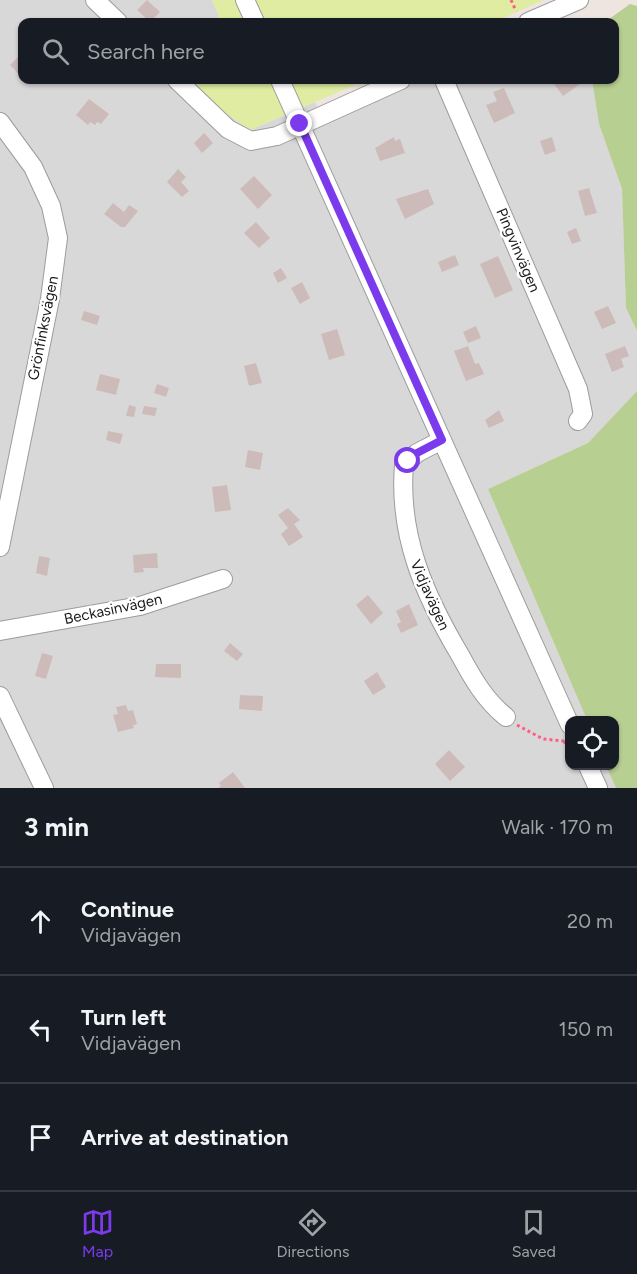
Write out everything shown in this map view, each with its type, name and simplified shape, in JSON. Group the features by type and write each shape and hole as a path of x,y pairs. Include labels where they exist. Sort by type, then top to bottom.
{"street":[{"path":"95,0 114,18"},
{"path":"245,0 253,18"},
{"path":"530,18 579,0"},
{"path":"181,84 228,129 251,141 277,136 392,84"},
{"path":"282,84 442,440 565,728"},
{"name":"Pingvinvägen","path":"446,84 578,389 583,414 578,422"},
{"name":"Grönfinksvägen","path":"0,122 33,167 51,206 58,238 50,299 4,500 0,547"},
{"name":"Vidjavägen","path":"442,440 417,453 404,465 403,507 411,552 423,585 447,633 481,692 506,717"},
{"name":"Beckasinvägen","path":"0,631 140,606 223,579"},
{"path":"0,696 44,788"},
{"path":"590,770 598,788"}],"path":[{"path":"511,0 523,18"},
{"path":"514,6 517,0"},
{"path":"506,717 543,739 565,734"}],"shaded area":[{"path":"0,0 212,0 219,16 218,18 18,18 18,84 184,84 250,130 315,102 324,125 411,84 593,84 599,124 622,189 626,308 637,331 637,391 588,443 488,489 585,716 565,716 565,770 608,770 616,788 0,788"}],"green space":[{"path":"212,0 544,0 503,18 218,18 219,16"},
{"path":"630,4 637,6 637,331 626,308 622,189 599,124 593,84 619,84 619,18 611,18"},
{"path":"184,84 357,84 250,130"},
{"path":"637,391 637,788 616,788 608,770 619,770 619,716 585,716 488,489 588,443"}],"building":[{"path":"147,0 160,12 154,18 146,18 137,10"},
{"path":"18,57 18,73 10,65"},
{"path":"554,84 580,84 563,96"},
{"path":"504,88 515,113 494,123 486,105 497,101 493,92"},
{"path":"89,99 109,114 101,124 97,122 95,125 90,122 88,125 76,115"},
{"path":"204,133 213,143 202,153 194,143"},
{"path":"394,137 395,141 400,139 405,153 380,161 375,148"},
{"path":"552,137 556,151 545,155 540,141"},
{"path":"178,169 186,177 181,182 189,191 182,197 167,182"},
{"path":"254,176 272,195 258,209 240,189"},
{"path":"589,188 597,213 585,216 578,191"},
{"path":"428,189 434,204 405,219 396,199"},
{"path":"113,203 124,212 129,205 138,211 125,227 121,227 104,214"},
{"path":"256,222 270,238 259,248 244,233"},
{"path":"576,228 581,241 572,244 567,232"},
{"path":"455,255 459,265 442,272 438,262"},
{"path":"498,256 513,290 495,298 480,264"},
{"path":"281,268 287,278 278,283 273,273"},
{"path":"302,282 310,298 300,304 291,288"},
{"path":"608,306 616,323 602,329 594,312"},
{"path":"84,311 100,316 97,325 81,320"},
{"path":"476,326 481,338 468,343 463,332"},
{"path":"337,329 345,355 329,360 321,334"},
{"path":"468,346 475,364 479,363 484,374 466,381 454,351"},
{"path":"625,346 629,356 621,359 624,367 612,372 605,354"},
{"path":"256,363 262,383 249,386 244,366"},
{"path":"100,374 120,379 116,395 96,390"},
{"path":"157,384 169,388 166,397 154,393"},
{"path":"129,405 136,407 134,417 126,416"},
{"path":"144,406 157,408 155,416 142,414"},
{"path":"499,410 504,421 489,428 485,420"},
{"path":"108,431 123,434 120,444 106,440"},
{"path":"248,450 263,453 260,470 245,467"},
{"path":"227,485 231,510 215,512 212,487"},
{"path":"288,508 300,520 294,524 303,537 289,546 281,534 288,528 278,515"},
{"path":"157,553 158,568 143,568 144,572 134,573 133,555"},
{"path":"39,556 50,558 47,576 36,573"},
{"path":"368,595 383,613 371,624 356,605"},
{"path":"409,604 418,625 401,633 397,624 401,622 396,611"},
{"path":"230,643 243,654 237,661 224,651"},
{"path":"42,653 53,656 46,679 35,676"},
{"path":"156,664 181,664 181,678 155,677"},
{"path":"377,672 386,687 373,695 364,681"},
{"path":"240,695 263,696 262,711 239,709"},
{"path":"126,705 128,711 133,710 137,724 133,725 134,728 118,732 113,715 118,714 116,707"},
{"path":"449,750 465,767 450,781 435,764"},
{"path":"233,772 245,788 218,788 221,786 219,783"}],"route":[{"path":"300,124 442,440 417,453 408,461"}]}
